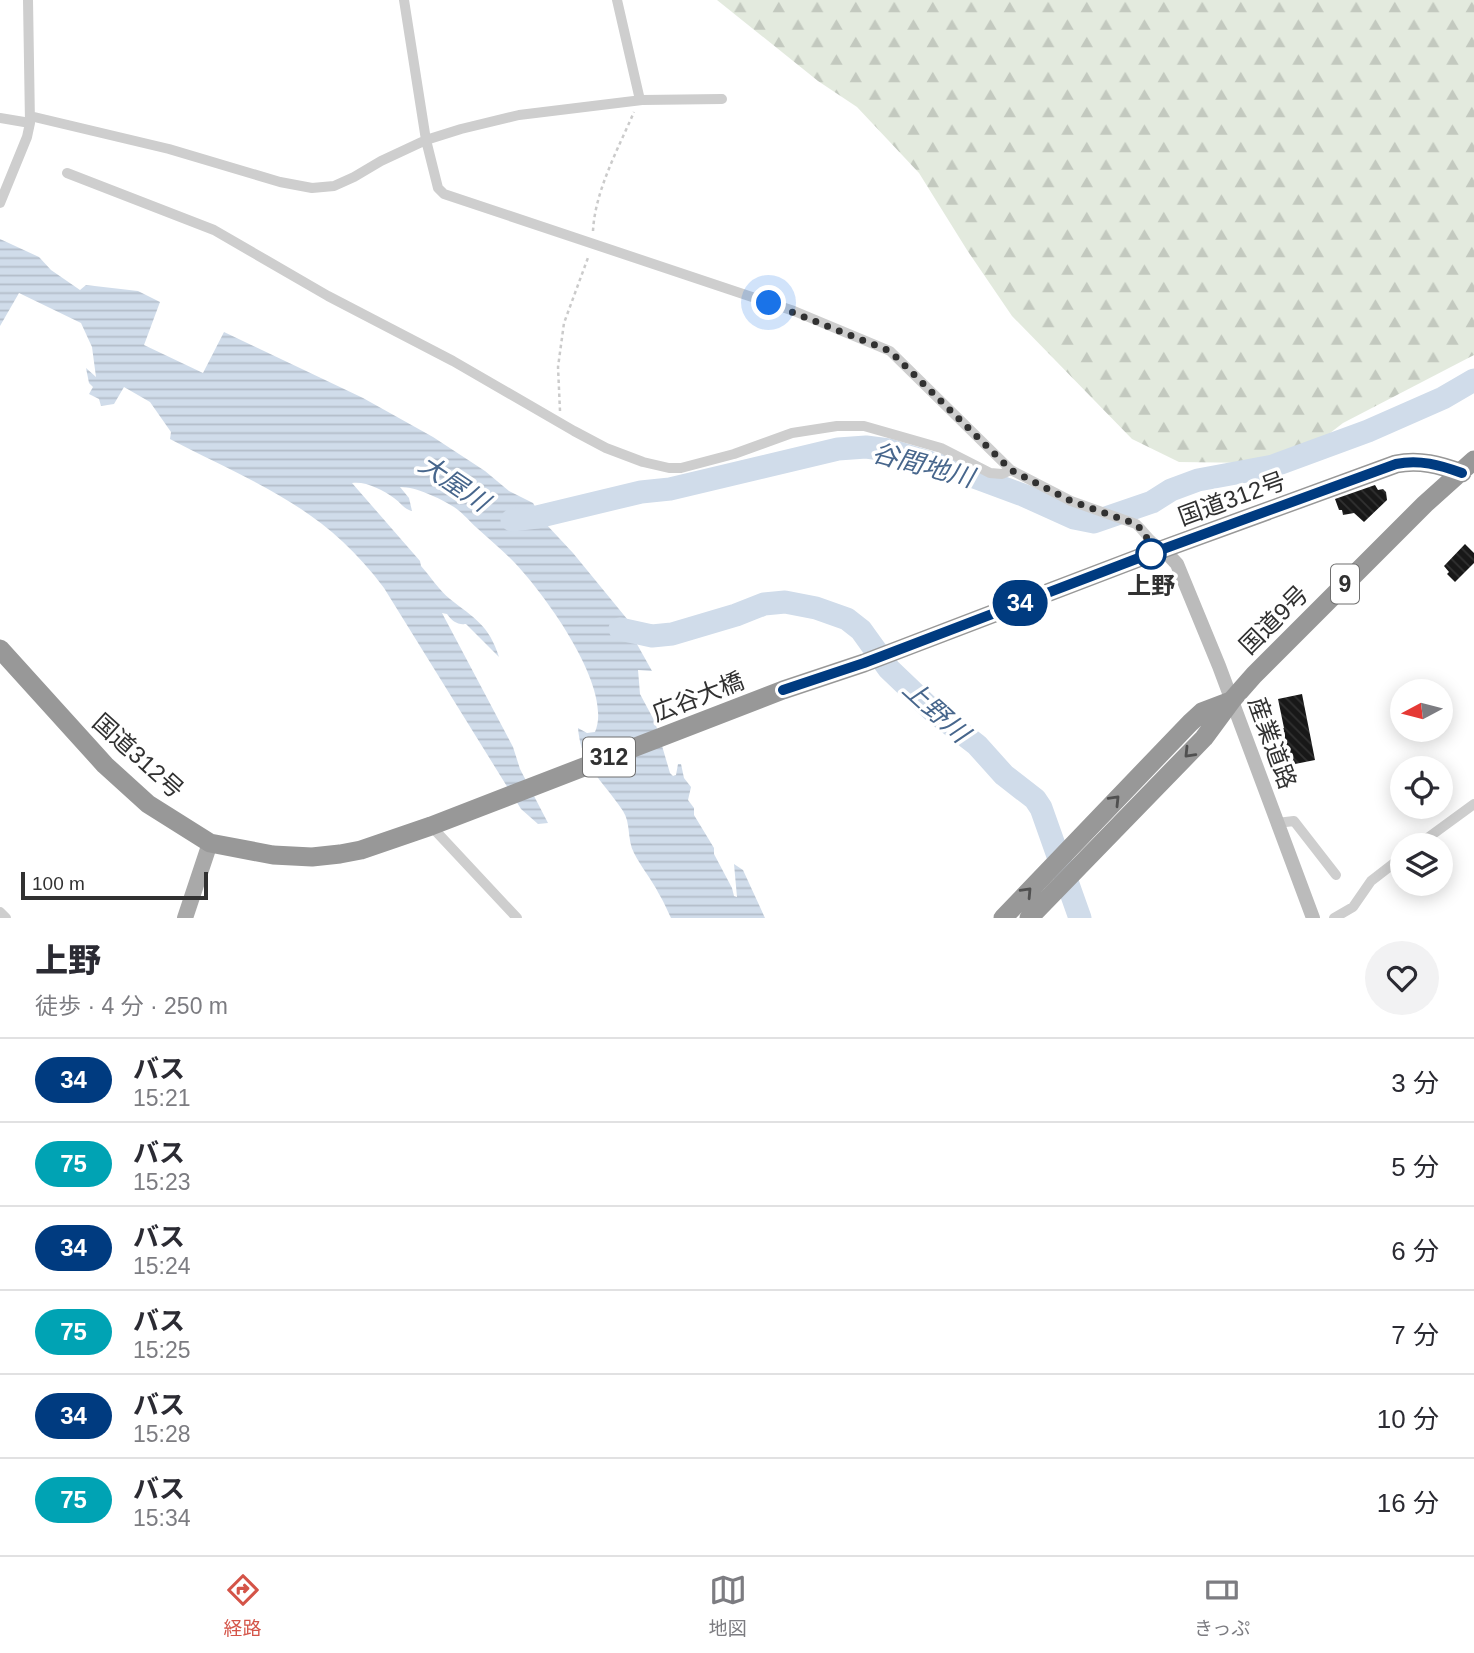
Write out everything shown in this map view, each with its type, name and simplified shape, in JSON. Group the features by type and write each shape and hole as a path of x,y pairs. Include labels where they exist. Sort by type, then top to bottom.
{"highway":[{"name":"国道312号","path":"783,690 864,663 1396,464 1412,460 1470,471"},
{"name":"国道9号","path":"1029,918 1208,734 1231,700 1425,504 1470,471"},
{"name":"国道312号","path":"0,649 105,765 148,804 210,843 273,855 312,857 361,850 433,825"},
{"name":"広谷大橋","path":"433,825 783,690"},
{"name":"国道9号","path":"1003,918 1190,723 1202,712 1231,700"}],"main road":[{"path":"185,918 210,843"}],"street":[{"path":"0,203 27,136 30,120 28,0"},
{"path":"404,0 426,140 438,188 444,194 794,312 890,351 1011,470 1071,501 1136,524 1150,543 1163,549"},
{"path":"617,0 640,100"},
{"path":"0,118 30,120 169,149 280,182 312,188 334,186 426,140 519,115 640,100 722,99"},
{"path":"67,173 214,230 328,296 453,361 606,448 643,462 681,468 734,454 792,433 837,426 864,426 941,447 990,473 1002,474 1011,470"},
{"name":"産業道路","path":"1163,549 1178,564 1314,918"},
{"path":"1434,833 1474,804"},
{"path":"1277,823 1294,821 1336,875"},
{"path":"433,825 517,918"},
{"path":"1335,918 1353,906 1371,881 1390,866"},
{"path":"0,912 6,918"}],"path":[{"path":"562,424 558,367 564,323 592,243 594,218 605,183 640,100"}],"green space":[{"path":"717,0 1474,0 1474,355 1343,423 1308,450 1257,463 1179,462 1132,439 1012,316 919,173 857,107 818,81"}],"water":[{"name":"大屋川","path":"0,239 39,257 51,270 80,290 86,285 138,291 160,302 144,345 203,373 224,332 363,398 433,437 485,471 509,491 533,503 545,523 632,625 652,636 633,637 652,671 638,670 640,694 655,722 670,773 676,775 678,764 681,764 684,778 691,787 688,800 694,808 694,815 714,848 714,854 734,896 737,897 734,864 743,870 765,918 671,918 634,853 623,811 594,773 584,753 578,728 587,733 595,732 598,713 595,691 586,667 542,595 509,557 460,512 428,494 400,487 409,498 412,511 380,489 363,483 352,483 420,561 421,566 442,591 480,623 491,637 499,657 466,624 457,623 442,613 513,747 520,769 548,823 538,824 521,809 384,588 337,536 259,484 170,439 171,432 150,402 124,387 114,404 101,406 99,399 89,394 93,387 89,383 86,368 96,377 92,347 81,323 19,293 0,326"}],"building":[{"path":"1375,485 1378,490 1383,489 1386,492 1387,500 1364,522 1354,513 1343,515 1335,499"},
{"path":"1465,544 1474,553 1474,563 1455,582 1444,566"},
{"path":"1302,694 1315,760 1290,765 1289,760 1275,763 1269,730 1284,728 1278,699"}],"waterway":[{"name":"谷間地川","path":"512,520 537,517 641,492 670,489 838,449 866,447 889,450 958,471 1023,495 1074,518 1094,522 1152,502 1171,490 1198,480 1273,466 1368,431 1443,398 1474,380"},
{"name":"上野川","path":"620,629 652,636 672,634 764,604 785,602 816,608 847,619 861,630 889,669 933,711 977,745 1004,775 1035,799 1041,808 1080,918"}],"bus line":[{"name":"34","path":"783,690 864,663 1144,556 1396,464 1412,460 1440,465 1462,473"}],"place":[{"name":"上野","path":"1151,554"}],"route":[{"path":"769,303 890,351 1011,470 1071,501 1136,524 1150,543 1151,554"}]}
